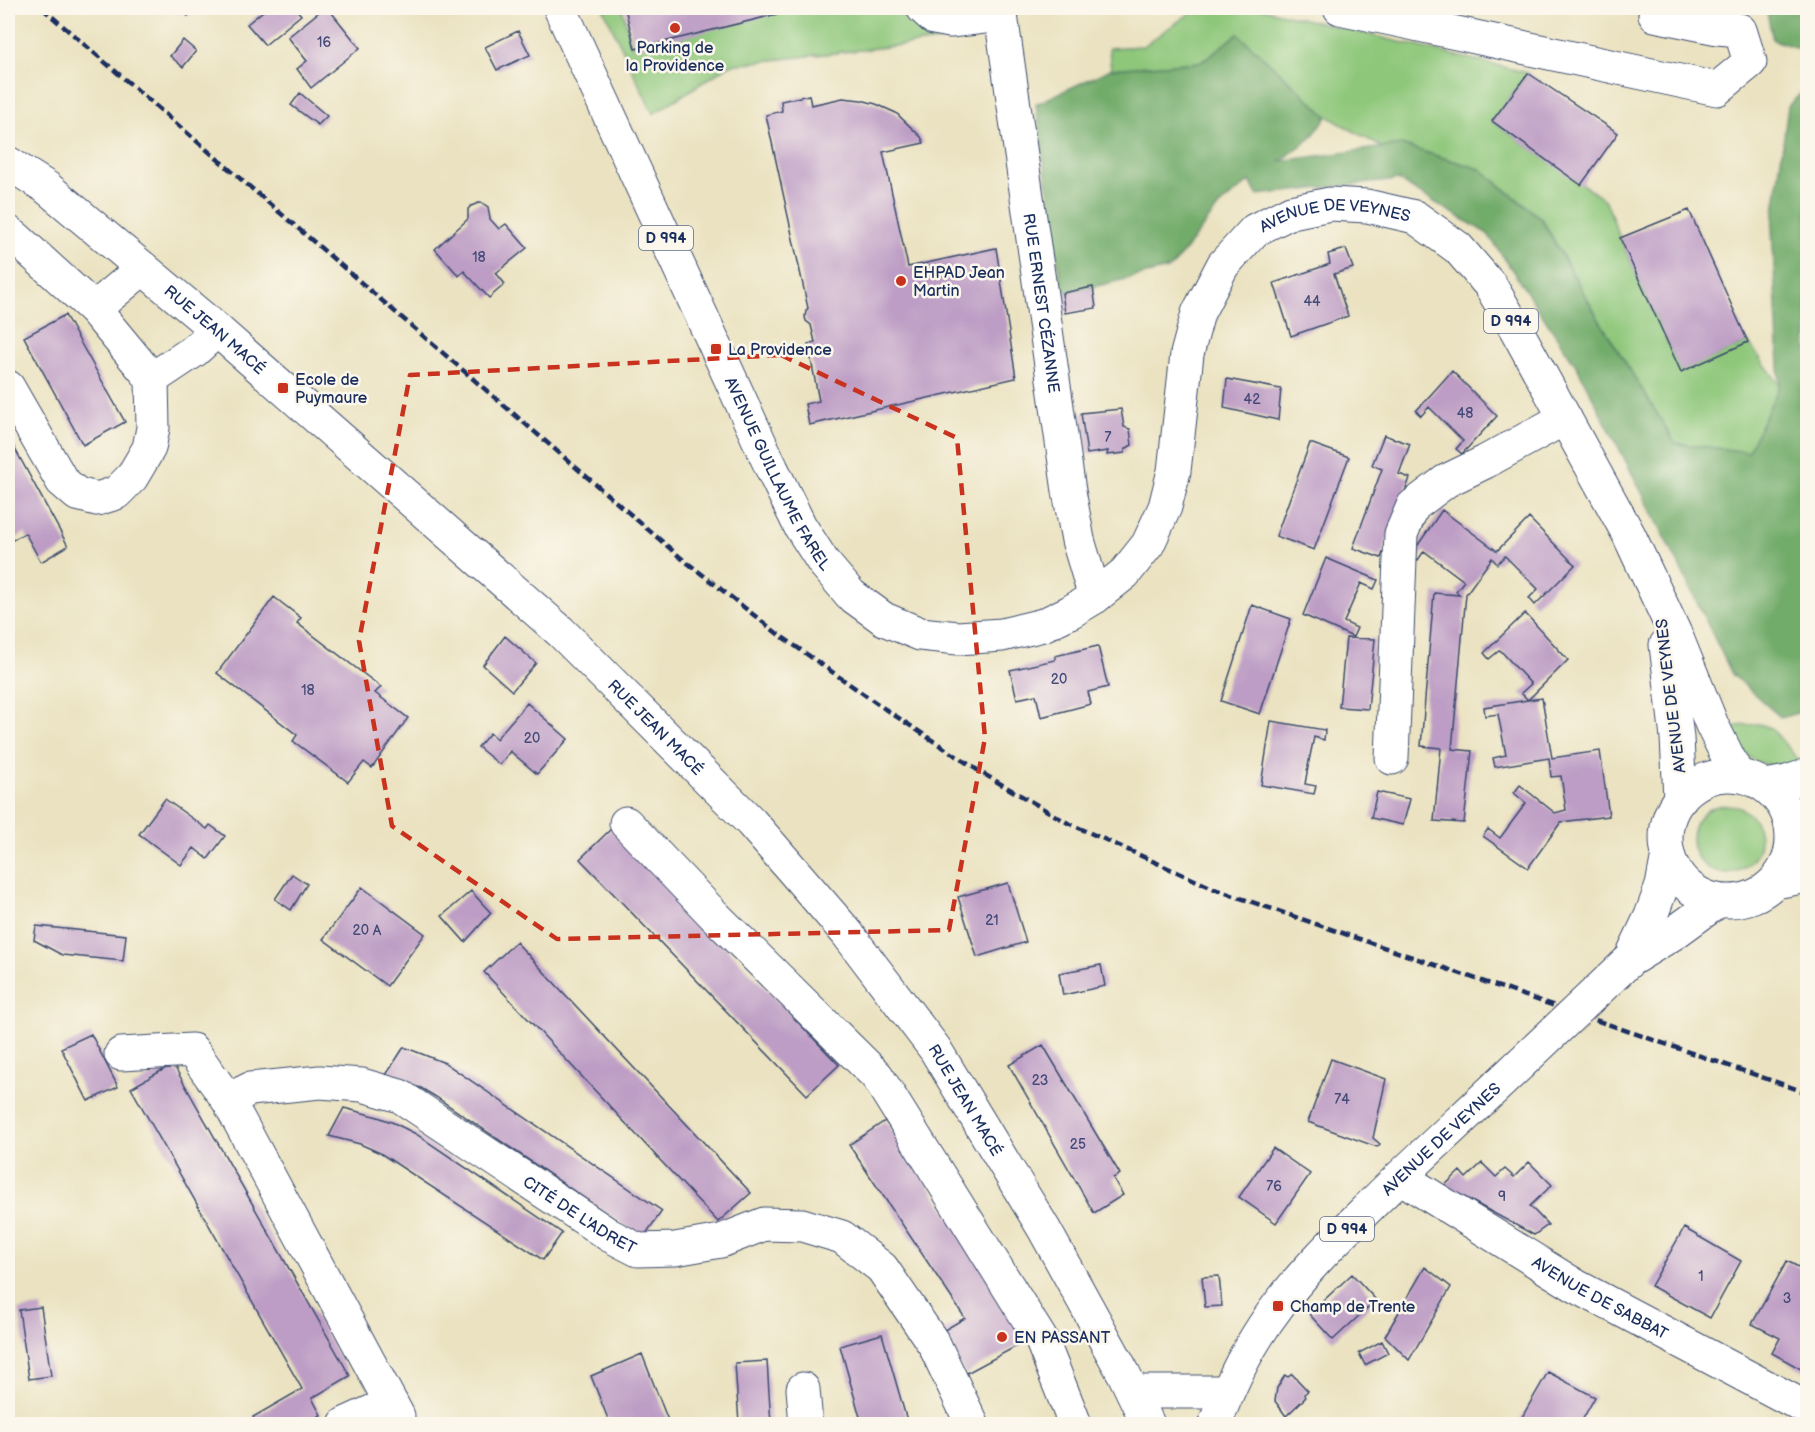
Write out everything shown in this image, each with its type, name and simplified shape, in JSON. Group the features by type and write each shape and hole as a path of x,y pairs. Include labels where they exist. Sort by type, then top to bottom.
{"main road":[{"name":"AVENUE GUILLAUME FAREL","path":"560,8 800,526 824,562 851,595 884,619 920,634 958,638 1002,635 1042,625 1095,597"},
{"path":"923,8 933,18 950,21 1001,11"},
{"path":"1340,8 1717,89 1749,62 1740,30 1718,28 1655,15"},
{"name":"RUE ERNEST CÉZANNE","path":"1001,11 1069,491 1078,540 1095,597"},
{"name":"RUE JEAN MACÉ","path":"8,163 46,187 217,330 561,632 751,822 848,933 935,1049 1049,1238 1133,1392 1148,1425"},
{"name":"AVENUE DE VEYNES","path":"1095,597 1125,573 1148,544 1165,507 1174,471 1187,354 1198,313 1223,265 1256,230 1291,212 1330,204 1367,206 1415,217 1458,248 1490,285 1629,535 1657,593 1712,725 1751,780"},
{"path":"8,232 94,309 152,379 153,428 149,448 132,477 116,493 97,499 77,495 62,481 8,387"},
{"path":"94,309 143,268"},
{"path":"152,379 194,351 217,330"},
{"path":"1392,758 1401,534 1413,506 1446,481 1565,418"},
{"name":"AVENUE DE VEYNES","path":"1657,593 1670,667 1680,767 1680,799"},
{"path":"1751,780 1781,801 1800,833 1787,864 1775,882 1759,894 1739,901 1718,901 1701,895 1686,885 1675,871 1668,854 1666,835 1670,816 1680,799 1691,787 1705,779 1721,775 1751,780 1787,782 1808,775"},
{"path":"626,823 714,915 877,1076 1042,1341 1075,1425"},
{"name":"AVENUE DE VEYNES","path":"1630,960 1652,916 1662,886 1668,854"},
{"path":"1775,882 1808,876"},
{"name":"AVENUE DE VEYNES","path":"1215,1425 1227,1392 1256,1338 1278,1305 1348,1227 1630,960 1674,933 1718,901"},
{"path":"121,1054 192,1050 239,1094 394,1414 345,1425"},
{"name":"CITÉ DE L'ADRET","path":"239,1094 320,1082 362,1085 400,1096 609,1235 638,1250 675,1249 721,1241 764,1224 802,1225 842,1237 882,1268 934,1344 972,1425"},
{"name":"AVENUE DE SABBAT","path":"1400,1177 1576,1286 1808,1408"},
{"path":"803,1389 806,1425"},
{"path":"1133,1392 1227,1392"}],"highlighted area":[{"path":"781,355 957,438 985,738 949,930 557,939 392,826 359,641 410,375"}],"green space":[{"path":"603,8 622,8 632,46 648,42 640,8 908,8 962,29 964,38 730,65 653,114"},
{"path":"1208,8 1259,8 1528,73 1492,121 1606,201 1620,238 1681,371 1748,342 1780,385 1748,452 1675,443 1601,323 1542,219 1480,169 1404,146 1383,148 1327,116 1238,34 1201,62 1111,69 1109,48 1143,46 1192,12"},
{"path":"1766,8 1807,8 1807,51 1773,40"},
{"path":"1238,34 1327,116 1311,138 1281,161 1401,145 1480,169 1541,219 1601,323 1675,443 1748,452 1780,385 1772,228 1788,106 1807,87 1807,710 1781,718 1732,674 1668,543 1577,367 1488,234 1398,180 1257,195 1250,181 1219,206 1171,268 1062,293 1036,104 1111,69 1201,62"},
{"path":"1759,724 1771,728 1802,764 1767,765 1751,759 1727,734 1736,726"},
{"path":"1726,805 1739,808 1750,815 1757,826 1760,839 1757,852 1750,863 1739,870 1726,873 1713,870 1702,863 1695,852 1692,839 1695,826 1702,815 1713,808"}],"building":[{"path":"179,8 195,8 188,16"},
{"path":"267,8 295,8 301,15 265,45 247,24"},
{"path":"324,8 328,8 360,48 311,88 297,69 307,61 288,37"},
{"name":"Parking de la Providence","path":"625,8 802,8 635,49"},
{"path":"518,31 530,55 497,70 485,47"},
{"path":"183,40 196,51 183,67 170,56"},
{"path":"1528,73 1618,133 1581,185 1492,121"},
{"path":"300,93 327,116 318,125 291,105"},
{"name":"EHPAD Jean Martin","path":"809,95 811,105 843,98 876,104 896,113 921,137 924,143 883,152 908,267 996,248 1016,378 809,425 805,404 819,401 808,344 815,342 811,325 805,317 808,308 766,115 782,111 781,101"},
{"path":"481,202 488,207 490,219 499,229 506,224 527,248 496,273 505,284 489,298 464,271 459,276 435,249 468,219 468,209"},
{"path":"1689,210 1748,342 1681,372 1620,238"},
{"path":"1346,249 1353,268 1334,274 1348,316 1291,336 1274,283 1330,264 1328,254"},
{"path":"1093,287 1096,308 1065,313 1062,293"},
{"path":"65,315 125,422 83,445 24,337"},
{"path":"1452,371 1497,416 1462,454 1456,449 1463,441 1429,407 1421,416 1416,411"},
{"path":"1227,379 1281,389 1278,420 1224,408"},
{"path":"1121,409 1124,427 1130,429 1132,445 1125,449 1125,453 1107,455 1108,451 1087,454 1081,413"},
{"path":"1384,435 1410,444 1399,474 1410,478 1381,558 1353,548 1382,469 1372,465"},
{"path":"8,436 68,546 41,562 25,533 11,541 8,535"},
{"path":"1310,443 1349,457 1314,550 1276,536"},
{"path":"1442,510 1497,551 1529,518 1575,565 1535,605 1529,598 1538,589 1505,556 1497,564 1492,558 1466,594 1452,749 1472,751 1464,823 1434,821 1441,748 1421,746 1434,593 1460,595 1456,591 1464,581 1424,551 1418,560 1411,555"},
{"path":"1326,558 1378,580 1374,589 1361,583 1344,622 1357,628 1353,637 1303,615"},
{"path":"274,597 301,618 297,623 381,687 375,693 408,718 372,768 364,762 348,782 293,741 297,735 217,673"},
{"path":"1252,605 1291,619 1260,714 1221,701"},
{"path":"1525,613 1568,660 1528,700 1521,693 1531,684 1500,650 1489,659 1484,653"},
{"path":"505,636 536,663 512,691 483,665"},
{"path":"1346,638 1375,639 1368,709 1339,707"},
{"path":"1098,646 1108,687 1088,692 1091,704 1041,717 1036,695 1017,699 1010,670 1055,660 1055,656"},
{"path":"1542,698 1552,758 1600,751 1609,816 1561,822 1528,868 1483,836 1488,829 1500,838 1526,803 1514,793 1520,785 1555,813 1566,810 1561,776 1551,777 1549,758 1495,767 1493,758 1506,755 1498,714 1485,716 1484,707"},
{"path":"527,703 568,739 537,774 510,751 500,765 478,747 490,733 496,739"},
{"path":"1271,721 1325,730 1324,740 1314,737 1305,784 1316,786 1314,794 1261,785"},
{"path":"1377,792 1410,799 1403,825 1371,818"},
{"path":"165,799 207,829 210,825 225,836 208,859 194,848 181,865 139,834"},
{"path":"612,828 839,1065 807,1095 580,859"},
{"path":"292,874 307,884 291,910 275,899"},
{"path":"1008,883 1026,942 977,957 958,897"},
{"path":"362,887 425,934 387,986 323,939"},
{"path":"471,891 491,913 465,942 442,916"},
{"path":"36,926 126,935 123,961 62,955 34,940"},
{"path":"516,942 751,1193 718,1222 484,972"},
{"path":"1101,965 1105,986 1063,995 1059,973"},
{"path":"91,1034 118,1087 88,1101 61,1048"},
{"path":"1043,1045 1120,1174 1113,1178 1123,1195 1094,1213 1009,1065"},
{"path":"404,1047 445,1063 662,1211 643,1238 436,1097 421,1088 384,1078"},
{"path":"1331,1059 1386,1079 1373,1138 1380,1144 1377,1147 1308,1122"},
{"path":"173,1064 350,1376 312,1398 321,1415 305,1424 257,1424 253,1417 302,1389 131,1088"},
{"path":"344,1108 378,1117 416,1134 562,1233 543,1260 380,1153 360,1144 329,1136"},
{"path":"885,1121 1004,1296 1026,1341 965,1374 941,1332 965,1318 849,1145"},
{"path":"1273,1148 1310,1174 1276,1223 1239,1197"},
{"path":"1529,1162 1552,1185 1530,1206 1548,1225 1534,1235 1444,1186 1460,1171 1466,1178 1482,1163 1496,1177 1505,1169 1514,1177"},
{"path":"1684,1228 1741,1261 1710,1318 1651,1286"},
{"path":"1787,1261 1808,1272 1808,1373 1772,1353 1780,1338 1752,1324"},
{"path":"1425,1267 1451,1287 1409,1360 1385,1336"},
{"path":"1352,1274 1376,1300 1333,1340 1309,1314"},
{"path":"1219,1276 1222,1306 1205,1307 1202,1277"},
{"path":"41,1307 51,1376 29,1379 19,1310"},
{"path":"882,1334 908,1424 862,1424 840,1346"},
{"path":"1382,1341 1388,1353 1365,1365 1359,1353"},
{"path":"642,1354 669,1423 610,1424 591,1376"},
{"path":"767,1361 771,1424 739,1424 735,1363"},
{"path":"1548,1372 1595,1397 1580,1424 1518,1424"},
{"path":"1292,1374 1308,1391 1304,1394 1305,1398 1286,1416 1275,1401 1277,1388 1285,1375 1288,1377"}],"railway":[{"path":"42,8 680,557 778,634 982,773 1068,823 1217,890 1808,1093"}],"place":[{"name":"Parking de la Providence","path":"675,28"},
{"name":"EHPAD Jean Martin","path":"901,281"},
{"name":"La Providence","path":"716,349"},
{"name":"Ecole de Puymaure","path":"283,388"},
{"name":"Champ de Trente","path":"1278,1306"},
{"name":"EN PASSANT","path":"1002,1337"}]}
